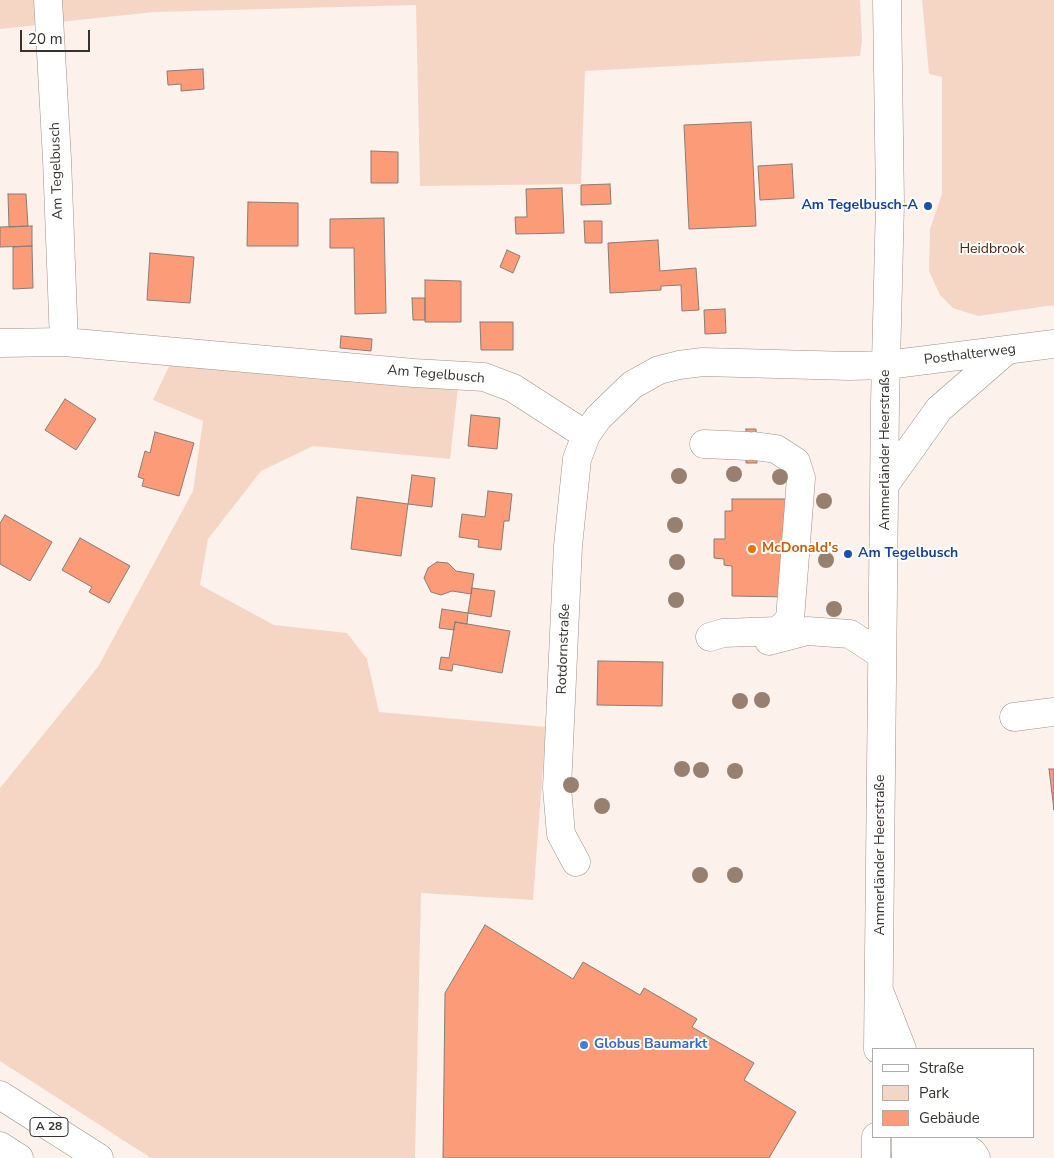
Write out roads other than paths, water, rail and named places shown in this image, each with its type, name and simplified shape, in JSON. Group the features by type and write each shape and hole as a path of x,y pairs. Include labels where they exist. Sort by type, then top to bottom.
{"main road":[{"name":"Am Tegelbusch","path":"48,0 57,159 64,342"},
{"name":"Ammerländer Heerstraße","path":"878,1048 882,655 890,203 888,0"},
{"name":"Am Tegelbusch","path":"0,343 64,342 414,373 484,377 513,388 586,435"},
{"name":"Posthalterweg","path":"887,365 1054,344"},
{"path":"886,483 939,409 1006,351"},
{"path":"586,435 598,418 632,385 659,370 679,365 703,362 850,366 887,365"},
{"name":"Rotdornstraße","path":"576,862 561,834 556,788 572,494 577,459 586,435"},
{"path":"704,444 776,449 796,462 802,478 790,619 778,631 723,633 710,637 732,642 776,641 807,631 850,634 882,655"},
{"path":"1014,717 1054,712"},
{"path":"880,993 902,1048"},
{"name":"A 28","path":"0,1095 99,1158"},
{"path":"876,1138 876,1158"},
{"path":"906,1150 930,1145 961,1149"},
{"path":"0,1146 19,1158"}],"place":[{"name":"Am Tegelbusch-A","path":"928,206"},
{"name":"McDonald's","path":"752,549"},
{"name":"Am Tegelbusch","path":"848,554"},
{"name":"Globus Baumarkt","path":"584,1045"}],"park label":[{"name":"Heidbrook","path":"992,250"}]}
